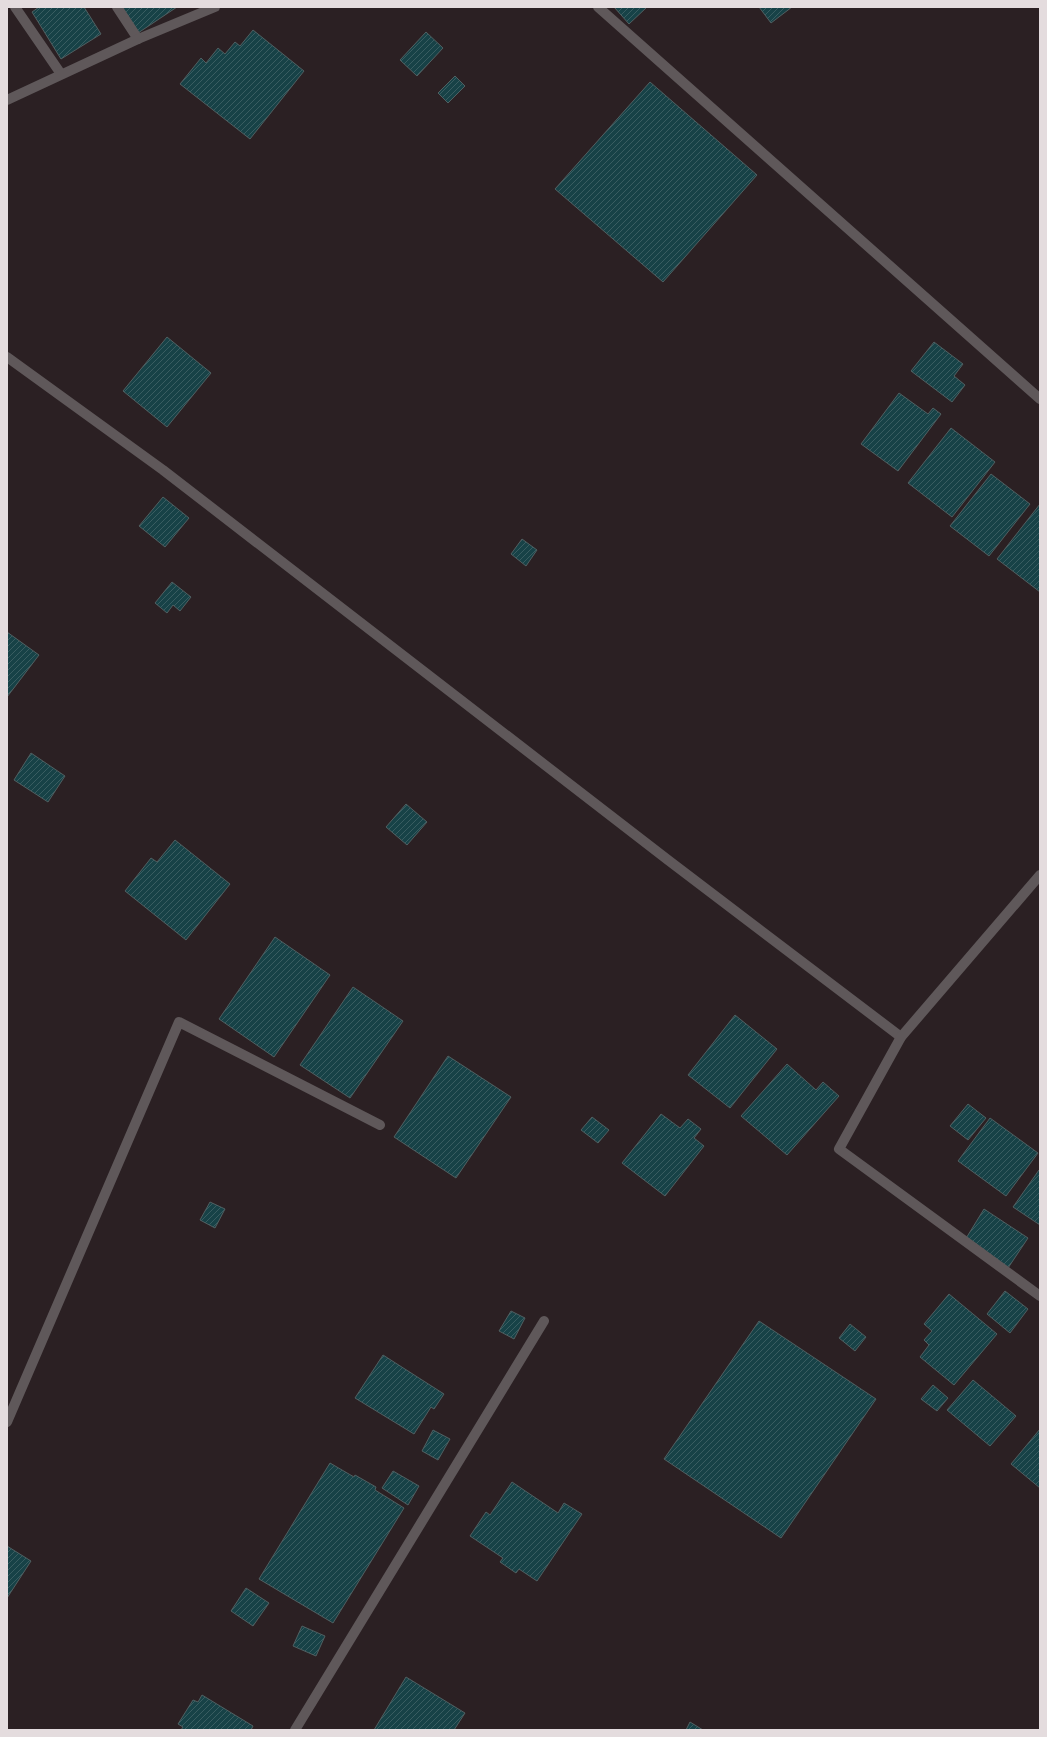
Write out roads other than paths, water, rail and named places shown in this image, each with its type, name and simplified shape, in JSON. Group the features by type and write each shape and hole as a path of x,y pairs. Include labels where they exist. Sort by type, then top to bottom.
{"street":[{"path":"15,7 62,74"},
{"path":"117,7 138,39"},
{"path":"7,100 138,39 215,7"},
{"path":"598,7 1040,399"},
{"path":"7,357 164,470 668,860 901,1037"},
{"path":"1040,875 901,1037 840,1148 1040,1296"},
{"path":"7,1422 179,1022 380,1125"},
{"path":"295,1730 544,1321"}]}
